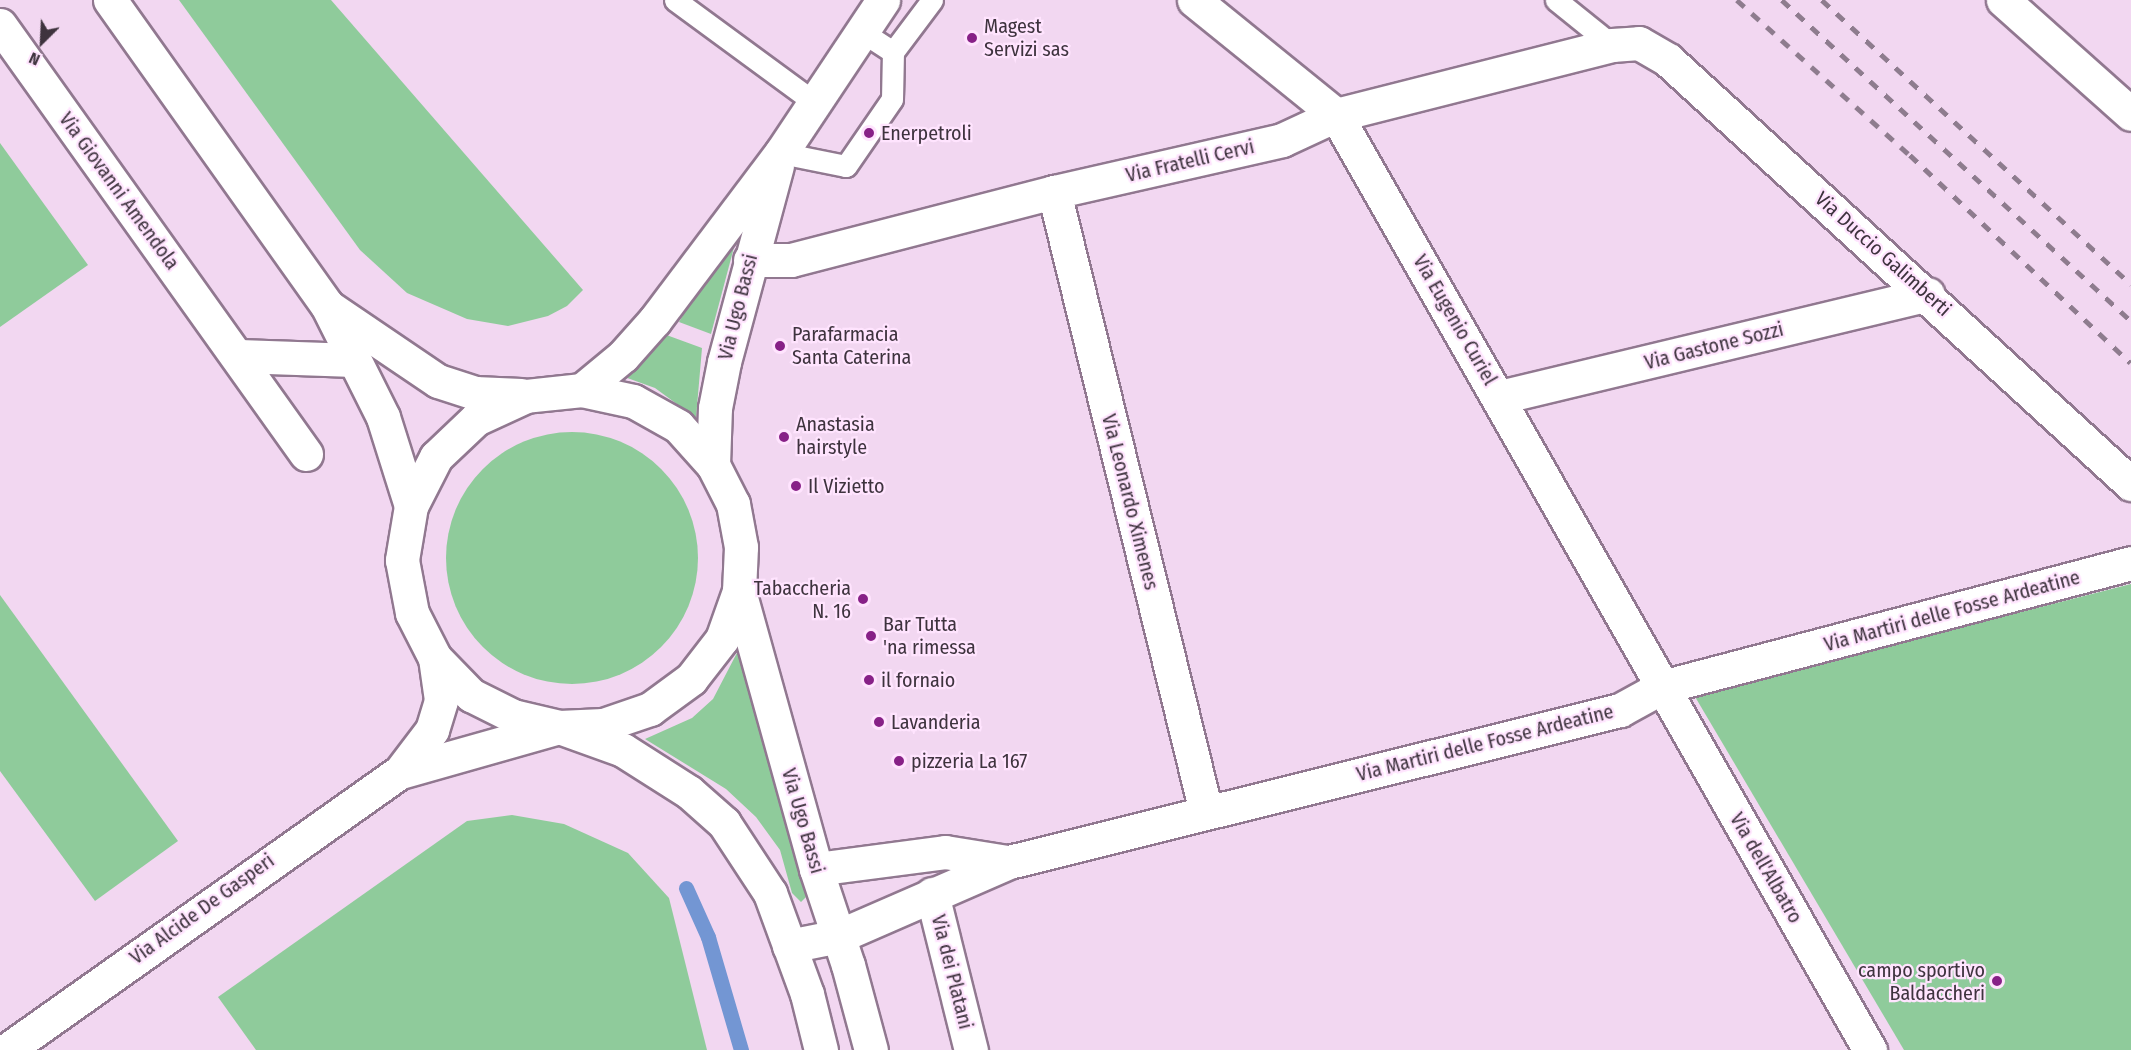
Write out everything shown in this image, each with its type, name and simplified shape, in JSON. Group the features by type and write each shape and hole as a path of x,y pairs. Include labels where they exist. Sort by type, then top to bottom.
{"street":[{"path":"110,0 327,305 383,417 411,507"},
{"name":"Via Ugo Bassi","path":"582,390 623,356 655,320 781,153 883,0"},
{"name":"Via Eugenio Curiel","path":"1194,0 1336,115 1500,397 1662,687"},
{"path":"2003,0 2131,114"},
{"name":"Via Giovanni Amendola","path":"0,25 239,356 306,454"},
{"name":"Via Duccio Galimberti","path":"1618,44 1639,43 1668,60 1928,294 2131,484"},
{"name":"Via Fratelli Cervi","path":"750,260 791,260 1054,192 1282,140 1336,115 1618,44"},
{"name":"Via Ugo Bassi","path":"713,465 715,408 750,260 781,153"},
{"name":"Via Leonardo Ximenes","path":"1054,192 1206,812"},
{"name":"Via Gastone Sozzi","path":"1500,397 1928,294"},
{"path":"327,305 438,381 475,393 526,396"},
{"path":"239,356 354,360"},
{"name":"Via Ugo Bassi","path":"559,727 603,725 650,709 691,679 722,639 739,591 741,547 735,515 713,465 678,426 633,401 582,390 526,396 476,419 436,457 411,507 402,560 412,613 435,658 471,694 513,717 559,727 623,750 656,768 724,823 770,893 821,1050"},
{"name":"Via Martiri delle Fosse Ardeatine","path":"789,946 839,936 1009,862 1620,710 1662,687 2131,563"},
{"name":"Via Ugo Bassi","path":"739,591 816,869 839,936 871,1050"},
{"name":"Via Alcide De Gasperi","path":"7,1050 400,772 432,730 441,700 435,658"},
{"name":"Via dell'Albatro","path":"1662,687 1870,1050"},
{"name":"Via Alcide De Gasperi","path":"400,772 559,727"},
{"name":"Via Martiri delle Fosse Ardeatine","path":"816,869 945,852 1009,862"},
{"name":"Via dei Platani","path":"933,894 971,1050"}],"lane":[{"path":"675,0 814,102"},
{"path":"781,153 846,166 892,99 894,52 932,0"},
{"path":"1556,0 1618,44"},
{"path":"861,31 894,52"}],"green space":[{"path":"179,0 331,0 583,290 567,306 548,316 508,326 467,319 407,293 360,250"},
{"path":"0,143 88,265 0,327"},
{"path":"732,233 737,236 711,334 679,322"},
{"path":"661,333 702,348 696,418 655,388 619,375"},
{"path":"572,432 597,435 620,442 642,453 661,469 677,488 688,510 695,533 698,558 695,583 688,606 677,628 661,647 642,663 620,674 597,681 572,684 547,681 524,674 502,663 483,647 467,628 456,606 449,583 446,558 449,533 456,510 467,488 483,469 502,453 524,442 547,435"},
{"path":"2131,584 2131,1050 1904,1050 1694,695"},
{"path":"0,595 178,841 95,901 0,771"},
{"path":"739,649 806,897 801,902 792,893 780,850 756,817 726,789 645,739 692,718 713,699"},
{"path":"512,815 564,824 628,853 669,898 707,1050 256,1050 218,997 467,821"}],"waterway":[{"path":"686,888 708,937 741,1050"}],"railway":[{"path":"1737,0 1910,155 2131,363"},
{"path":"1782,0 2131,321"},
{"path":"1822,0 2131,284"}],"place":[{"name":"Magest Servizi sas","path":"972,38"},
{"name":"Enerpetroli","path":"869,133"},
{"name":"Parafarmacia Santa Caterina","path":"780,346"},
{"name":"Anastasia hairstyle","path":"784,437"},
{"name":"Il Vizietto","path":"796,486"},
{"name":"Tabaccheria N. 16","path":"863,599"},
{"name":"Bar Tutta 'na rimessa","path":"871,636"},
{"name":"il fornaio","path":"869,680"},
{"name":"Lavanderia","path":"879,722"},
{"name":"pizzeria La 167","path":"899,761"},
{"name":"campo sportivo Baldaccheri","path":"1997,981"}]}
